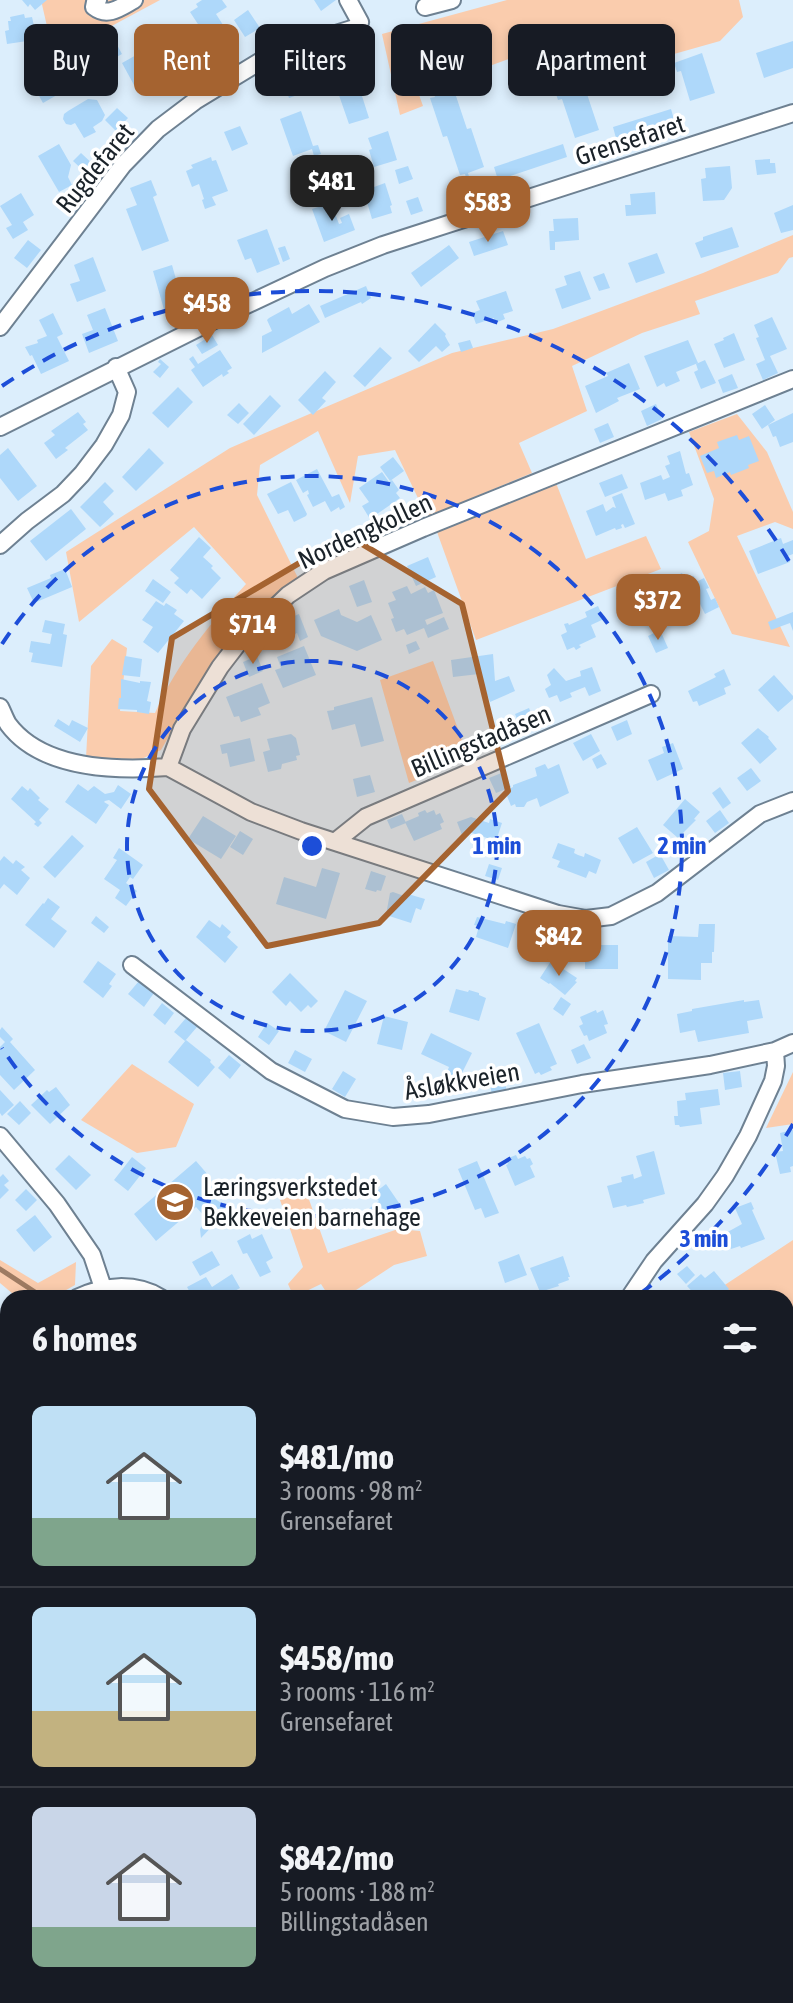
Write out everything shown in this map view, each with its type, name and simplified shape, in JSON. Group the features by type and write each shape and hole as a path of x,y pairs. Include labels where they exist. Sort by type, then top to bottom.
{"street":[{"path":"98,0 94,7 111,12 134,0"},
{"name":"Rugdefaret","path":"0,327 123,165 158,129 195,101 264,59 355,28 360,22 348,0"},
{"path":"425,7 452,0"},
{"name":"Grensefaret","path":"0,427 116,367 325,268 383,245 793,113"},
{"path":"0,545 63,494 104,445 121,415 127,392 116,367"},
{"name":"Nordengkollen","path":"168,767 182,729 240,641 288,595 324,571 410,533 793,379"},
{"name":"Billingstadåsen","path":"336,841 366,817 651,694"},
{"path":"0,707 7,723 22,739 39,750 69,762 109,768 168,767 251,812 301,831 558,914 586,919 611,916 657,893 760,814 793,801"},
{"name":"Åsløkkveien","path":"132,965 271,1071 345,1109 393,1117 429,1114 582,1084 710,1065 775,1051 793,1043"},
{"path":"634,1290 654,1261 705,1204 725,1176 748,1136 773,1081 775,1051"},
{"path":"0,1136 57,1204 84,1242 92,1255 103,1288"},
{"path":"98,1290 130,1287 146,1290"}],"highlighted area":[{"path":"347,535 462,604 508,791 379,923 267,946 149,789 172,638"}],"shaded area":[{"path":"41,0 160,0 115,24 46,24"},
{"path":"507,0 739,0 743,17 720,41 675,54 675,24 508,24 508,59 492,65 492,24 419,24"},
{"path":"391,32 391,74 382,34"},
{"path":"396,96 419,96 423,106 400,115"},
{"path":"793,235 793,257 778,273 695,301 700,314 642,333 572,366 587,411 519,443 532,473 427,517 395,450 358,456 350,503 318,431 260,465 257,495 298,578 254,614 205,674 161,750 137,761 86,758 91,666 112,639 127,648 120,711 155,713 173,677 195,645 246,584 194,527 79,622 66,552 230,448 452,353 553,329 703,273"},
{"path":"737,414 767,452 793,512 793,529 775,522 737,536 790,647 732,634 688,542 709,531 714,499 689,432"},
{"path":"556,483 586,559 646,536 661,569 476,640 437,532"},
{"path":"433,661 469,759 409,783 380,680"},
{"path":"132,1064 194,1104 176,1147 137,1153 81,1120"},
{"path":"793,1072 793,1124 766,1128"},
{"path":"306,1191 328,1253 398,1229 420,1231 427,1256 394,1265 356,1290 325,1290 321,1284 309,1290 291,1290 288,1284 303,1267 280,1200"},
{"path":"793,1240 793,1290 717,1290"},
{"path":"0,1260 38,1283 76,1262 75,1285 66,1290 8,1290 0,1283"}],"building":[{"path":"22,0 47,0 35,10"},
{"path":"202,0 222,0 227,7 216,14 222,24 198,24 190,12 198,7 196,4"},
{"path":"314,0 336,0 321,11"},
{"path":"248,10 257,24 255,31 245,37 234,20"},
{"path":"24,14 25,18 32,17 34,24 24,24 24,41 7,44 5,31 9,30 10,17"},
{"path":"793,41 793,68 764,78 756,53"},
{"path":"702,53 715,93 690,101 681,71 677,72 675,63"},
{"path":"134,56 134,85 122,63"},
{"path":"39,96 55,96 43,103"},
{"path":"339,96 362,96 369,118 349,124"},
{"path":"456,96 467,129 471,128 484,167 468,173 470,180 467,181 465,174 460,175 447,136 443,137 430,98"},
{"path":"557,96 588,96 599,130 575,138 562,99 558,100"},
{"path":"88,99 97,100 105,115 93,127 96,132 84,138 75,123 66,124 63,119 64,114"},
{"path":"117,108 128,118 116,131 105,120"},
{"path":"671,109 675,123 617,142 613,127"},
{"path":"301,111 313,146 318,145 321,154 314,156 312,149 293,156 280,119"},
{"path":"240,126 248,144 232,151 224,132"},
{"path":"388,131 397,160 374,167 368,138"},
{"path":"59,144 71,165 68,177 72,185 59,192 38,156"},
{"path":"563,144 567,157 498,180 494,167"},
{"path":"81,153 95,166 87,174 73,161"},
{"path":"211,157 212,161 216,160 228,191 212,197 216,205 205,209 199,184 192,187 186,171 193,168 191,165"},
{"path":"770,159 770,163 775,163 776,173 757,175 755,160"},
{"path":"408,166 413,179 399,184 395,170"},
{"path":"730,166 732,188 724,200 703,201 701,179 706,178 705,168"},
{"path":"151,180 157,195 153,197 169,241 142,251 126,209 137,205 130,188"},
{"path":"385,183 392,213 372,219 365,186"},
{"path":"73,188 77,195 65,202 61,195"},
{"path":"655,192 656,214 626,216 625,205 631,205 630,194"},
{"path":"21,193 34,215 23,222 28,230 13,239 6,228 12,225 0,206"},
{"path":"418,197 423,211 411,215 406,201"},
{"path":"331,203 339,224 342,223 340,218 349,214 355,230 324,242 312,209"},
{"path":"793,205 793,230 781,233 774,213"},
{"path":"578,218 579,240 555,242 555,250 550,250 549,231 554,231 553,219"},
{"path":"732,227 739,247 701,258 695,243"},
{"path":"267,229 280,264 257,273 251,258 245,260 237,240"},
{"path":"503,231 508,245 474,256 469,242"},
{"path":"28,240 41,250 27,268 14,258"},
{"path":"449,245 459,258 421,287 411,273"},
{"path":"285,246 290,259 283,262 278,248"},
{"path":"657,253 665,273 636,283 628,263"},
{"path":"93,257 106,291 77,302 70,284 80,281 74,265"},
{"path":"172,265 184,307 165,313 153,271"},
{"path":"580,271 591,299 562,309 555,289 567,285 564,276"},
{"path":"604,273 610,288 599,291 593,277"},
{"path":"202,282 208,301 192,306 186,287"},
{"path":"366,286 371,298 325,318 320,306"},
{"path":"506,291 513,311 503,314 505,319 495,323 494,318 476,324 472,313 480,310 476,301"},
{"path":"309,304 320,322 262,353 262,336 272,331 267,320 289,307 292,314"},
{"path":"105,308 118,341 89,353 82,334 93,330 87,315"},
{"path":"53,313 63,334 57,337 69,361 41,374 25,347 47,336 39,320"},
{"path":"772,317 787,349 770,356 778,373 763,380 756,364 765,360 754,325"},
{"path":"435,323 446,334 450,345 442,352 436,346 419,362 408,351"},
{"path":"734,333 745,360 724,368 714,344"},
{"path":"212,335 218,345 202,354 196,345"},
{"path":"470,340 473,348 461,352 458,343"},
{"path":"688,340 698,363 676,372 680,381 657,387 644,356"},
{"path":"380,347 392,358 365,387 353,376"},
{"path":"220,350 232,368 223,377 222,374 203,387 191,370 195,367 189,359 193,356 198,364"},
{"path":"160,359 169,367 160,378 153,372 161,364 158,362"},
{"path":"705,360 716,383 701,389 694,372 698,370 696,364"},
{"path":"629,363 640,389 617,398 619,401 596,413 585,386"},
{"path":"325,371 336,382 322,398 326,401 313,415 298,400"},
{"path":"732,374 738,388 723,393 718,380"},
{"path":"178,387 193,402 168,428 152,413"},
{"path":"270,395 281,406 254,435 243,424"},
{"path":"239,403 249,413 238,424 227,415"},
{"path":"656,404 662,419 647,426 641,411"},
{"path":"765,405 775,420 762,429 752,414"},
{"path":"78,412 88,430 56,459 44,443 55,435 51,431"},
{"path":"793,413 793,442 780,447 768,425"},
{"path":"608,423 614,437 600,443 594,429"},
{"path":"737,435 739,440 749,436 759,461 731,475 730,472 716,478 714,471 707,473 700,456 719,448 717,442"},
{"path":"8,448 37,486 18,501 0,478 0,455"},
{"path":"149,448 164,463 136,491 122,477"},
{"path":"680,451 686,474 689,473 693,485 681,490 683,496 668,501 665,493 645,500 640,483 661,475 663,480 670,477 665,466 670,464 667,456"},
{"path":"393,457 404,471 390,481 380,467"},
{"path":"317,469 332,497 339,494 345,507 331,512 325,501 313,507 308,490 303,493 296,480"},
{"path":"382,472 399,490 396,493 400,498 370,519 362,506 369,502 359,488"},
{"path":"622,474 628,488 605,497 599,483"},
{"path":"105,482 114,491 103,502 114,514 100,527 80,507"},
{"path":"291,482 307,514 294,522 288,510 278,514 267,494"},
{"path":"622,493 635,524 625,528 623,524 622,528 596,536 586,511 603,504 606,512 616,508 612,497"},
{"path":"71,509 86,529 46,561 30,541"},
{"path":"199,537 211,548 203,557 221,578 202,599 191,589 187,594 174,583 179,578 170,570"},
{"path":"781,538 783,544 793,540 793,554 788,556 790,562 758,574 749,551"},
{"path":"428,557 436,577 416,586 407,566"},
{"path":"65,569 72,587 34,603 27,588"},
{"path":"682,573 685,580 694,576 696,582 704,578 711,600 715,598 719,607 705,614 697,598 666,610 653,582 660,579 662,583"},
{"path":"153,579 171,592 163,603 145,591"},
{"path":"364,580 372,602 357,607 349,586"},
{"path":"407,586 411,594 425,587 428,593 434,590 443,613 425,620 427,625 444,617 449,629 428,638 424,628 407,635 404,629 396,632 388,603 396,600 392,592"},
{"path":"633,590 648,616 634,623 627,609 622,611 616,598"},
{"path":"156,601 177,610 174,614 184,621 158,653 143,642 153,627 142,620"},
{"path":"598,606 604,619 591,625 596,637 579,645 581,647 576,650 574,647 567,650 561,635 567,632 564,624 569,625 587,617 585,612"},
{"path":"339,609 341,615 357,622 371,615 382,640 357,651 321,636 314,620"},
{"path":"793,612 793,631 790,623 771,630 768,622"},
{"path":"299,614 308,637 300,641 297,633 291,636 284,620"},
{"path":"45,620 65,624 63,634 67,635 62,667 31,662 31,641 50,644 52,634 42,632"},
{"path":"660,630 668,648 656,653 648,636"},
{"path":"416,641 420,649 409,654 406,645"},
{"path":"304,646 316,675 283,688 275,670 281,668 277,657"},
{"path":"493,654 495,681 509,676 515,691 490,702 479,674 453,677 451,660"},
{"path":"125,656 142,659 140,677 122,675"},
{"path":"257,656 263,671 249,677 243,662"},
{"path":"592,667 601,691 589,696 585,687 570,693 572,697 560,702 557,695 549,698 545,689 551,685 547,675 554,668 566,681 581,676 580,671"},
{"path":"724,669 731,685 724,688 726,694 699,706 697,701 693,702 688,691 716,677 714,674"},
{"path":"774,675 793,696 778,712 758,690"},
{"path":"121,679 151,682 147,701 151,702 149,714 118,709"},
{"path":"262,683 270,703 258,708 261,715 241,722 239,716 234,717 226,697"},
{"path":"372,697 384,741 361,747 355,724 332,730 327,711"},
{"path":"529,708 536,725 522,731 515,714"},
{"path":"58,719 69,726 72,720 88,728 80,742 54,726"},
{"path":"627,720 632,734 617,741 611,727"},
{"path":"758,728 777,749 760,764 741,743"},
{"path":"291,734 296,738 300,755 296,756 297,760 268,772 263,752 270,750 267,739"},
{"path":"591,734 600,751 583,761 573,743"},
{"path":"250,738 255,761 230,767 227,753 222,754 220,745"},
{"path":"673,743 683,769 657,781 648,760 664,753 662,747"},
{"path":"601,754 607,764 597,769 592,759"},
{"path":"545,764 548,769 559,764 569,793 540,807 537,798 527,802 524,807 511,806 505,791 537,776 535,768"},
{"path":"751,768 761,781 747,791 737,778"},
{"path":"504,772 511,787 496,793 489,778"},
{"path":"370,775 375,792 357,797 353,779"},
{"path":"78,784 88,791 94,786 105,794 114,792 118,785 131,794 121,809 109,800 105,801 109,805 96,824 65,802"},
{"path":"22,786 28,791 30,788 49,809 39,820 42,823 38,827 11,799"},
{"path":"720,787 731,803 723,809 712,793"},
{"path":"685,799 700,812 678,838 663,825"},
{"path":"425,810 427,813 434,810 436,815 440,813 444,822 440,824 442,829 414,841 405,822"},
{"path":"720,810 729,823 715,833 706,821"},
{"path":"402,814 406,823 391,829 387,820"},
{"path":"203,816 236,836 221,859 188,839"},
{"path":"471,817 489,823 490,819 502,823 496,841 469,832 462,835 457,822"},
{"path":"637,827 653,853 633,864 618,838"},
{"path":"240,831 253,839 243,855 230,847"},
{"path":"72,835 84,846 55,878 43,867"},
{"path":"558,843 575,849 574,853 578,855 584,857 585,853 601,860 596,874 589,871 586,878 557,867 560,861 552,858"},
{"path":"119,848 143,865 126,883 137,891 126,906 115,898 120,890 104,879 117,860 113,858"},
{"path":"660,854 669,870 654,878 646,862"},
{"path":"4,856 13,864 16,860 25,867 21,870 30,878 17,895 4,884 0,889 0,861"},
{"path":"489,864 502,868 498,880 485,876"},
{"path":"322,868 340,873 326,919 276,904 284,877 316,887"},
{"path":"371,871 386,876 381,891 365,889"},
{"path":"390,893 425,899 421,910 416,908 411,923 386,915"},
{"path":"48,898 60,907 51,919 67,931 54,948 25,925"},
{"path":"96,916 109,927 104,933 91,923"},
{"path":"477,917 516,924 508,948 476,937 479,926 474,925"},
{"path":"209,920 220,928 222,924 231,932 227,937 238,947 225,963 196,937"},
{"path":"699,924 715,924 712,963 701,963 701,980 668,979 668,936 698,937"},
{"path":"596,929 596,944 579,944 582,930"},
{"path":"585,945 618,945 618,969 585,969 581,948"},
{"path":"98,961 116,974 103,998 83,982"},
{"path":"551,961 577,978 565,995 540,978"},
{"path":"290,973 318,1001 311,1008 308,1005 301,1012 290,1001 286,1006 272,992"},
{"path":"139,981 154,993 144,1007 128,994"},
{"path":"456,989 479,993 486,998 479,1021 449,1012"},
{"path":"345,990 367,1001 346,1042 324,1031"},
{"path":"561,997 571,1004 563,1016 553,1009"},
{"path":"744,1000 759,1000 763,1018 747,1021 749,1033 698,1042 695,1030 680,1033 677,1014"},
{"path":"162,1003 174,1013 165,1025 153,1015"},
{"path":"596,1010 597,1013 603,1010 608,1024 604,1025 607,1033 589,1041 579,1026 583,1024 580,1017"},
{"path":"384,1016 408,1022 402,1050 377,1044"},
{"path":"186,1018 197,1027 185,1041 174,1032"},
{"path":"267,1023 279,1031 269,1045 258,1037"},
{"path":"539,1023 557,1064 541,1075 539,1072 535,1074 516,1033"},
{"path":"2,1027 13,1039 10,1042 35,1070 14,1090 0,1075 0,1047 5,1042 0,1037"},
{"path":"431,1033 472,1053 456,1085 444,1080 449,1067 421,1054"},
{"path":"186,1040 215,1067 198,1087 168,1062"},
{"path":"584,1044 591,1058 577,1064 571,1050"},
{"path":"295,1050 312,1059 305,1072 288,1063"},
{"path":"229,1055 241,1065 230,1079 218,1068"},
{"path":"343,1071 356,1079 345,1097 332,1089"},
{"path":"503,1071 507,1093 492,1095 488,1074"},
{"path":"740,1071 742,1087 725,1090 723,1073"},
{"path":"56,1087 70,1105 50,1124 31,1105 47,1090 49,1092"},
{"path":"718,1089 720,1105 700,1108 702,1124 675,1125 677,1101 686,1100 685,1093"},
{"path":"0,1090 14,1105 2,1116 0,1113"},
{"path":"20,1101 31,1113 19,1125 7,1114"},
{"path":"793,1130 793,1166 790,1167 791,1172 780,1174 775,1152 783,1151 780,1133"},
{"path":"654,1151 665,1194 643,1200 644,1203 613,1208 607,1186 622,1182 621,1177 633,1174 634,1179 642,1176 636,1156"},
{"path":"69,1155 91,1175 76,1190 55,1169"},
{"path":"516,1155 518,1159 525,1156 530,1158 535,1177 515,1186 506,1159"},
{"path":"132,1157 146,1168 128,1191 114,1180"},
{"path":"196,1161 209,1176 203,1181 207,1187 203,1192 225,1205 219,1219 201,1238 200,1229 206,1218 196,1207 156,1241 134,1214"},
{"path":"477,1161 499,1213 485,1218 481,1208 475,1210 458,1169"},
{"path":"3,1174 9,1181 4,1185 9,1190 0,1199 0,1177"},
{"path":"386,1184 399,1203 376,1224 366,1211 379,1201 373,1194"},
{"path":"26,1189 37,1200 26,1211 15,1200"},
{"path":"751,1202 765,1239 731,1249 724,1234 742,1224 735,1208"},
{"path":"35,1215 52,1237 34,1252 16,1230"},
{"path":"250,1234 252,1239 262,1234 273,1258 266,1262 271,1272 260,1277 237,1241"},
{"path":"212,1251 220,1265 200,1276 192,1262"},
{"path":"519,1254 527,1275 505,1283 498,1262"},
{"path":"563,1256 570,1277 559,1286 539,1290 530,1268"},
{"path":"687,1266 695,1275 686,1284 677,1274"},
{"path":"714,1271 729,1289 691,1290 687,1286 701,1274 705,1278"},
{"path":"232,1274 240,1288 189,1290 187,1287 206,1277 212,1287"}],"waterway":[{"path":"0,1269 32,1290"}],"place":[{"name":"Læringsverkstedet Bekkeveien barnehage","path":"175,1202"}]}
